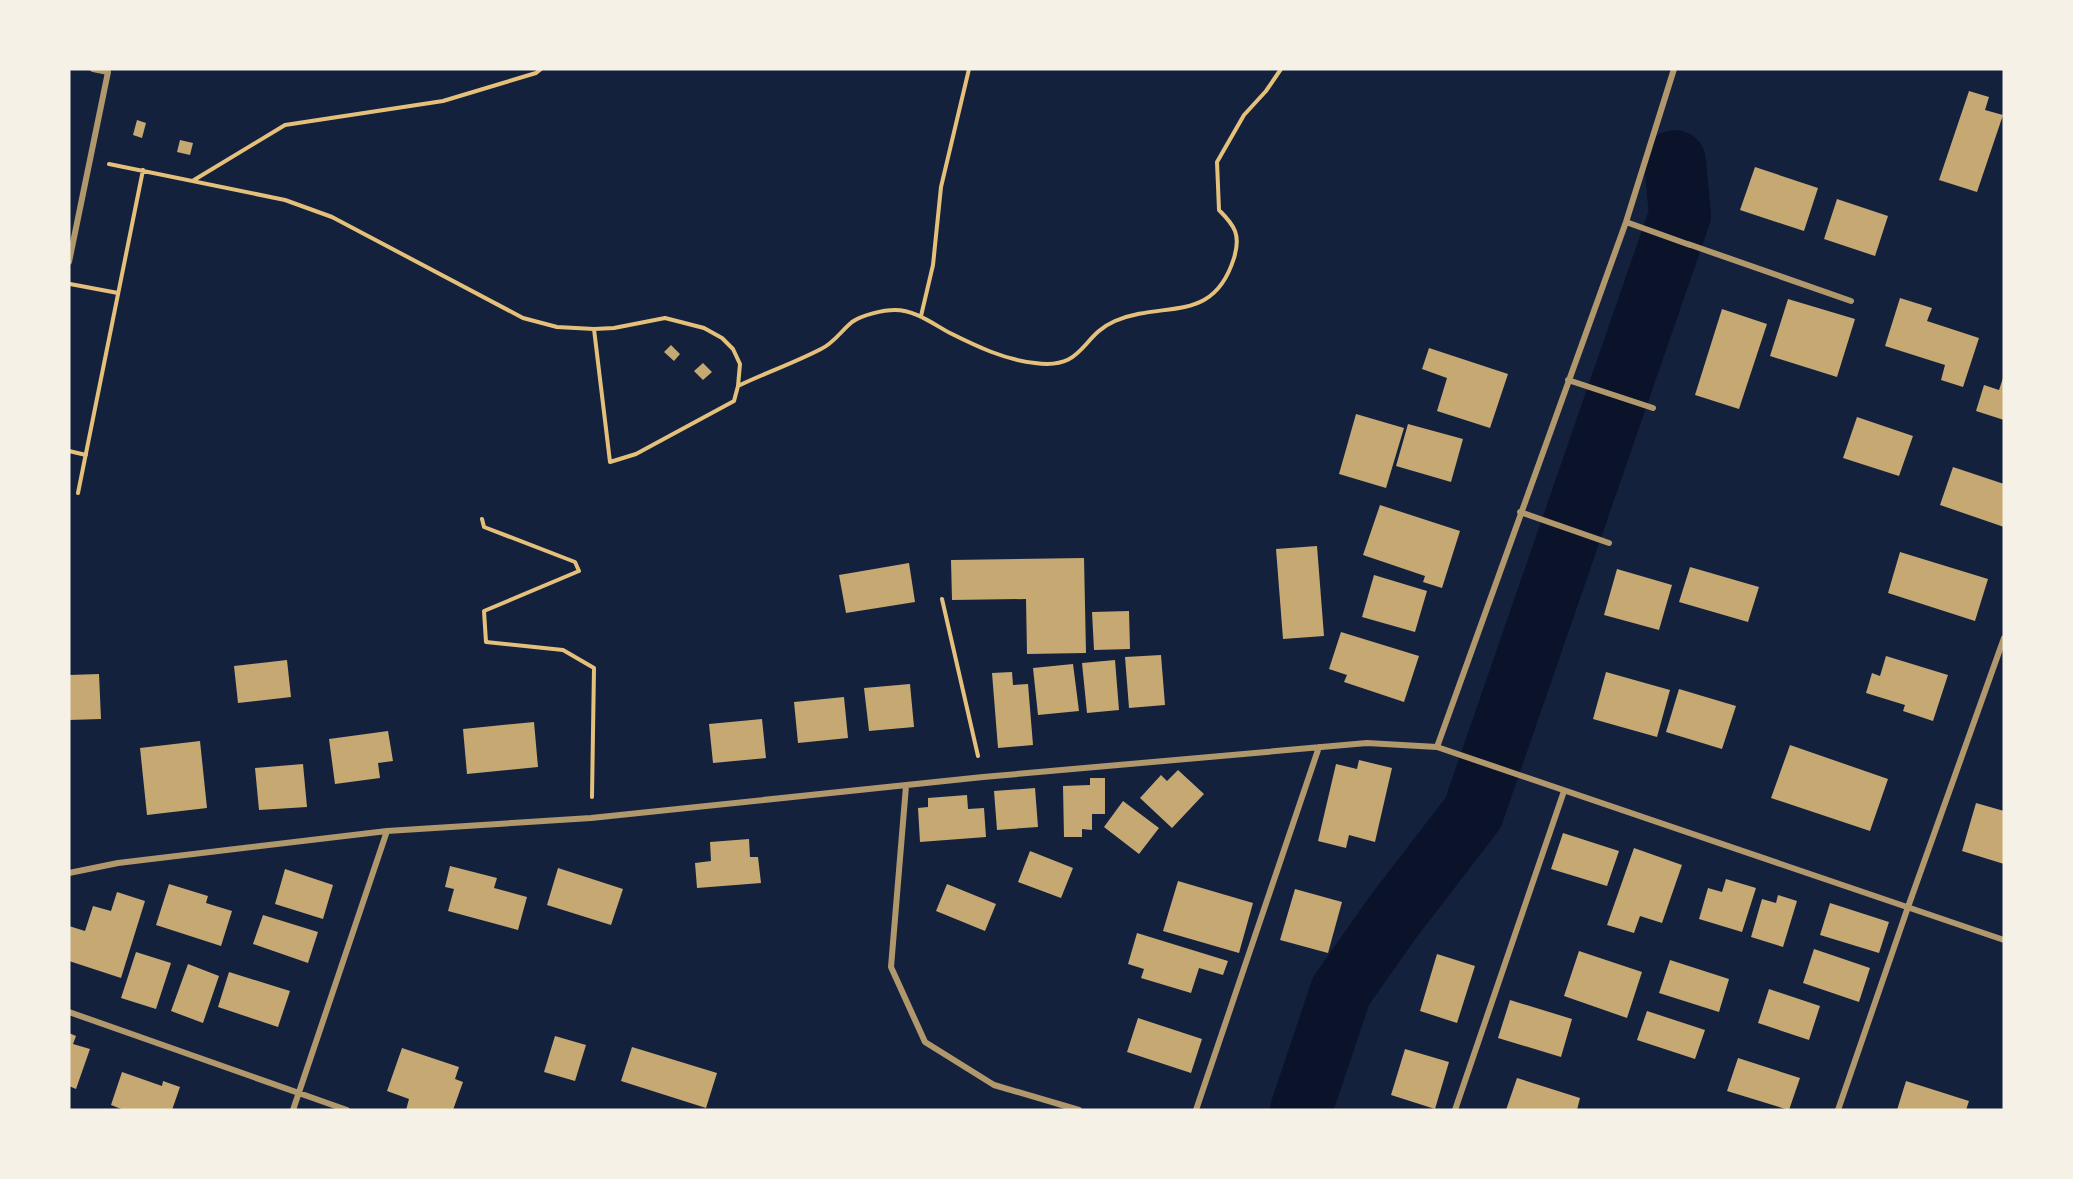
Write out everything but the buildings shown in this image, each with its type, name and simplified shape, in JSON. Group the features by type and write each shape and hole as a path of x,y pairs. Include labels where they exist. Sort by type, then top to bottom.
{"street":[{"path":"69,262 108,72 93,69"},
{"path":"1437,747 1626,222 1674,69"},
{"path":"1626,222 1851,301"},
{"path":"1568,380 1653,408"},
{"path":"1520,512 1609,543"},
{"path":"1838,1110 2004,638"},
{"path":"69,873 118,863 387,831 591,818 983,777 1367,743 1437,747 2004,940"},
{"path":"1196,1110 1319,747"},
{"path":"906,786 891,967 925,1042 994,1085 1079,1110"},
{"path":"1455,1110 1564,791"},
{"path":"293,1110 387,831"},
{"path":"69,1012 347,1110"}],"path":[{"path":"194,180 285,125 443,101 536,73 541,69"},
{"path":"921,316 933,265 941,187 969,69"},
{"path":"738,386 822,349 859,318 896,310 921,316 994,354 1035,363 1057,364 1078,355 1097,333 1117,320 1144,313 1181,309 1213,295 1230,271 1239,242 1232,223 1219,210 1217,162 1244,115 1266,91 1281,69"},
{"path":"90,160 285,200 332,217 523,318 557,327 594,329 614,328 664,318 704,328 722,338 733,349 740,364 734,401 636,454 610,462 594,329"},
{"path":"78,493 143,170"},
{"path":"69,284 118,293"},
{"path":"69,451 86,454"},
{"path":"482,519 484,526 575,562 579,571 484,611 486,642 563,650 594,668 591,818"},
{"path":"942,599 983,777"}],"waterway":[{"path":"1301,1110 1341,991 1393,917 1473,813 1680,215 1675,161"}]}
